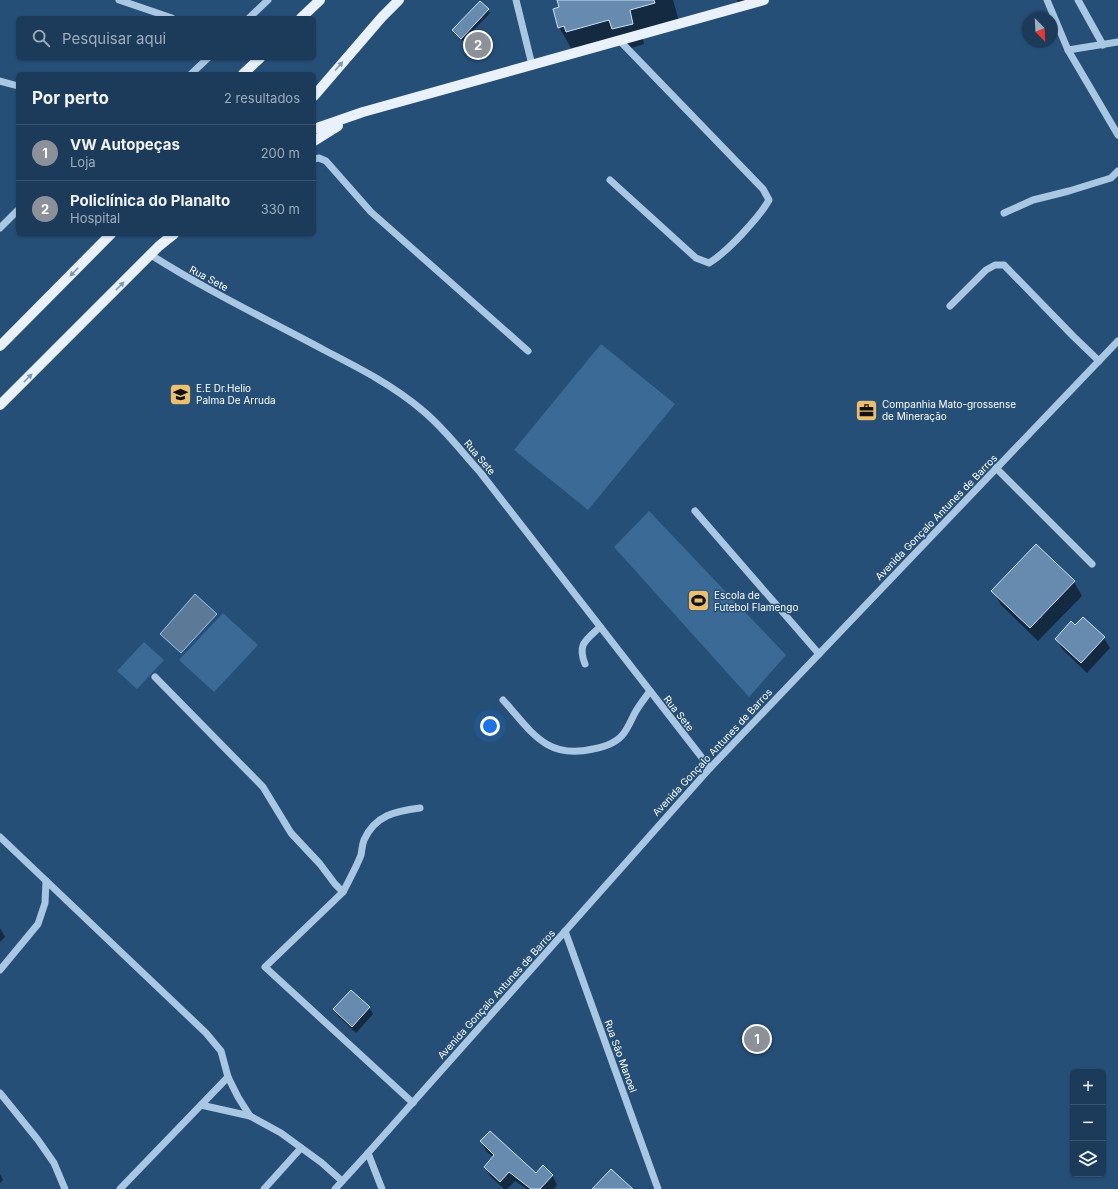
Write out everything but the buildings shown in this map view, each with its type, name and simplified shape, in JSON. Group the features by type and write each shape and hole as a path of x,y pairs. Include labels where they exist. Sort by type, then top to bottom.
{"main road":[{"path":"303,16 320,0"},
{"path":"316,94 377,23 399,0"},
{"path":"316,128 363,112 764,0"},
{"path":"245,72 258,60"},
{"path":"316,140 363,112"},
{"path":"0,346 109,236"},
{"path":"0,405 159,246 172,236"}],"street":[{"path":"119,0 166,16"},
{"path":"251,16 268,0"},
{"path":"516,0 532,65"},
{"path":"1078,0 1103,45"},
{"path":"1049,1 1068,50 1118,136"},
{"path":"610,180 696,258 709,263 718,258 764,210 769,200 763,189 619,40"},
{"path":"1068,50 1118,42"},
{"path":"194,72 206,60"},
{"path":"0,81 16,86"},
{"path":"0,86 10,84"},
{"path":"316,159 319,158 326,161 371,212 528,351"},
{"path":"1004,213 1033,200 1111,178 1118,171"},
{"path":"0,228 16,212"},
{"name":"Rua Sete","path":"151,255 182,275 364,371 396,390 422,409 446,432 480,472 710,768"},
{"path":"950,306 986,270 995,265 1004,265 1099,361"},
{"name":"Avenida Gonçalo Antunes de Barros","path":"335,1189 710,768 1118,341"},
{"path":"996,468 1092,564"},
{"path":"695,511 819,654"},
{"path":"585,664 582,654 584,643 600,627"},
{"path":"155,677 263,787 291,833 320,864 343,892"},
{"path":"503,700 540,741 552,748 579,752 602,748 615,742 624,733 643,700 650,691"},
{"path":"413,1103 265,967 343,892 360,855 364,840 380,820 391,813 401,810 420,808"},
{"path":"0,837 206,1033 221,1051 228,1077 250,1116"},
{"path":"0,970 38,924 45,903 46,881"},
{"name":"Rua São Manoel","path":"565,930 658,1189"},
{"path":"120,1189 228,1077"},
{"path":"0,1093 38,1140 54,1163 65,1189"},
{"path":"201,1105 250,1116 280,1133 322,1163 342,1181"},
{"path":"264,1189 301,1148"},
{"path":"368,1153 382,1189"}],"shaded area":[{"path":"601,344 675,404 588,510 514,450"},
{"name":"Escola de Futebol Flamengo","path":"649,511 786,655 749,697 614,547"},
{"path":"195,594 217,614 181,653 160,634"},
{"path":"223,613 258,645 214,692 179,660"},
{"path":"144,642 164,660 137,689 117,671"}],"place":[{"name":"Policlínica do Planalto","path":"478,45"},
{"name":"E.E Dr.Helio Palma De Arruda","path":"180,394"},
{"name":"Companhia Mato-grossense de Mineração","path":"867,410"},
{"name":"Escola de Futebol Flamengo","path":"699,601"},
{"name":"VW Autopeças","path":"757,1039"}]}
